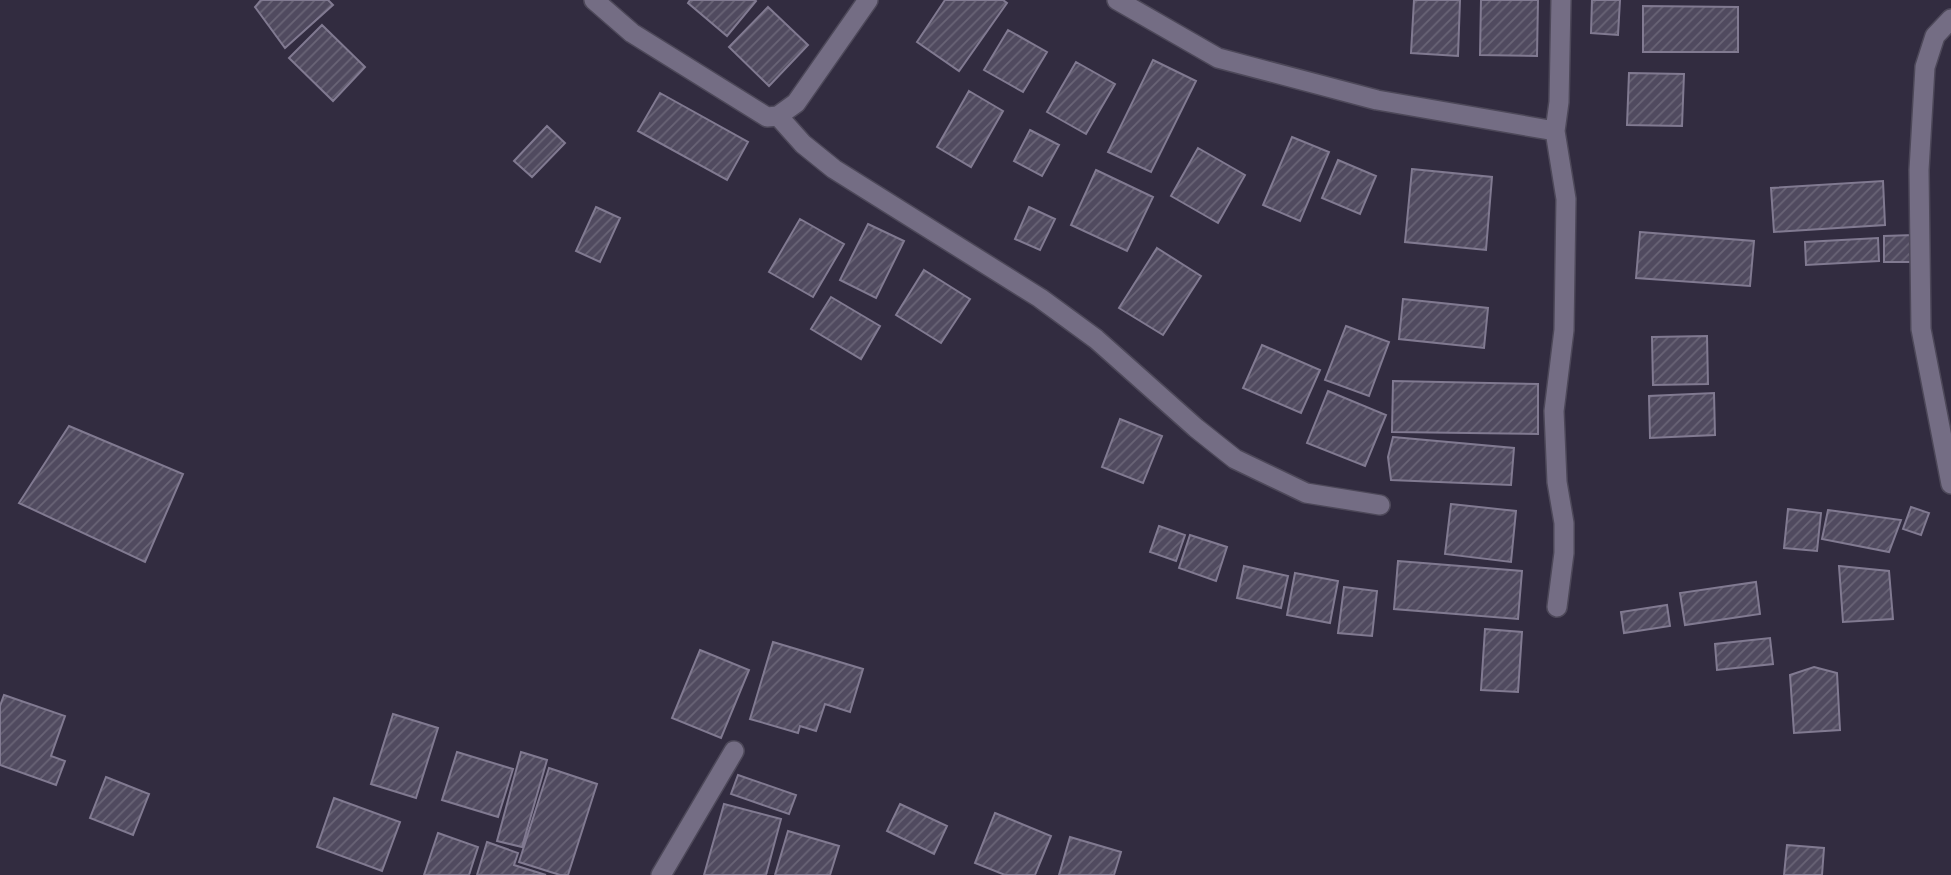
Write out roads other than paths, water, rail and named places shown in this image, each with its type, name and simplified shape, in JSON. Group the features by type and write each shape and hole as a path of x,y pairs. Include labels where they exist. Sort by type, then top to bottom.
{"street":[{"path":"594,0 632,33 767,117 778,116 796,103 868,0"},
{"path":"1117,0 1218,58 1377,100 1555,131"},
{"path":"1557,607 1564,553 1554,411 1564,330 1566,199 1555,131 1559,102 1561,0"},
{"path":"1951,19 1935,36 1925,67 1919,170 1921,329 1951,484"},
{"path":"778,116 803,145 834,169 1040,298 1096,339 1235,459 1306,493 1380,505"},
{"path":"661,875 734,751"}]}
